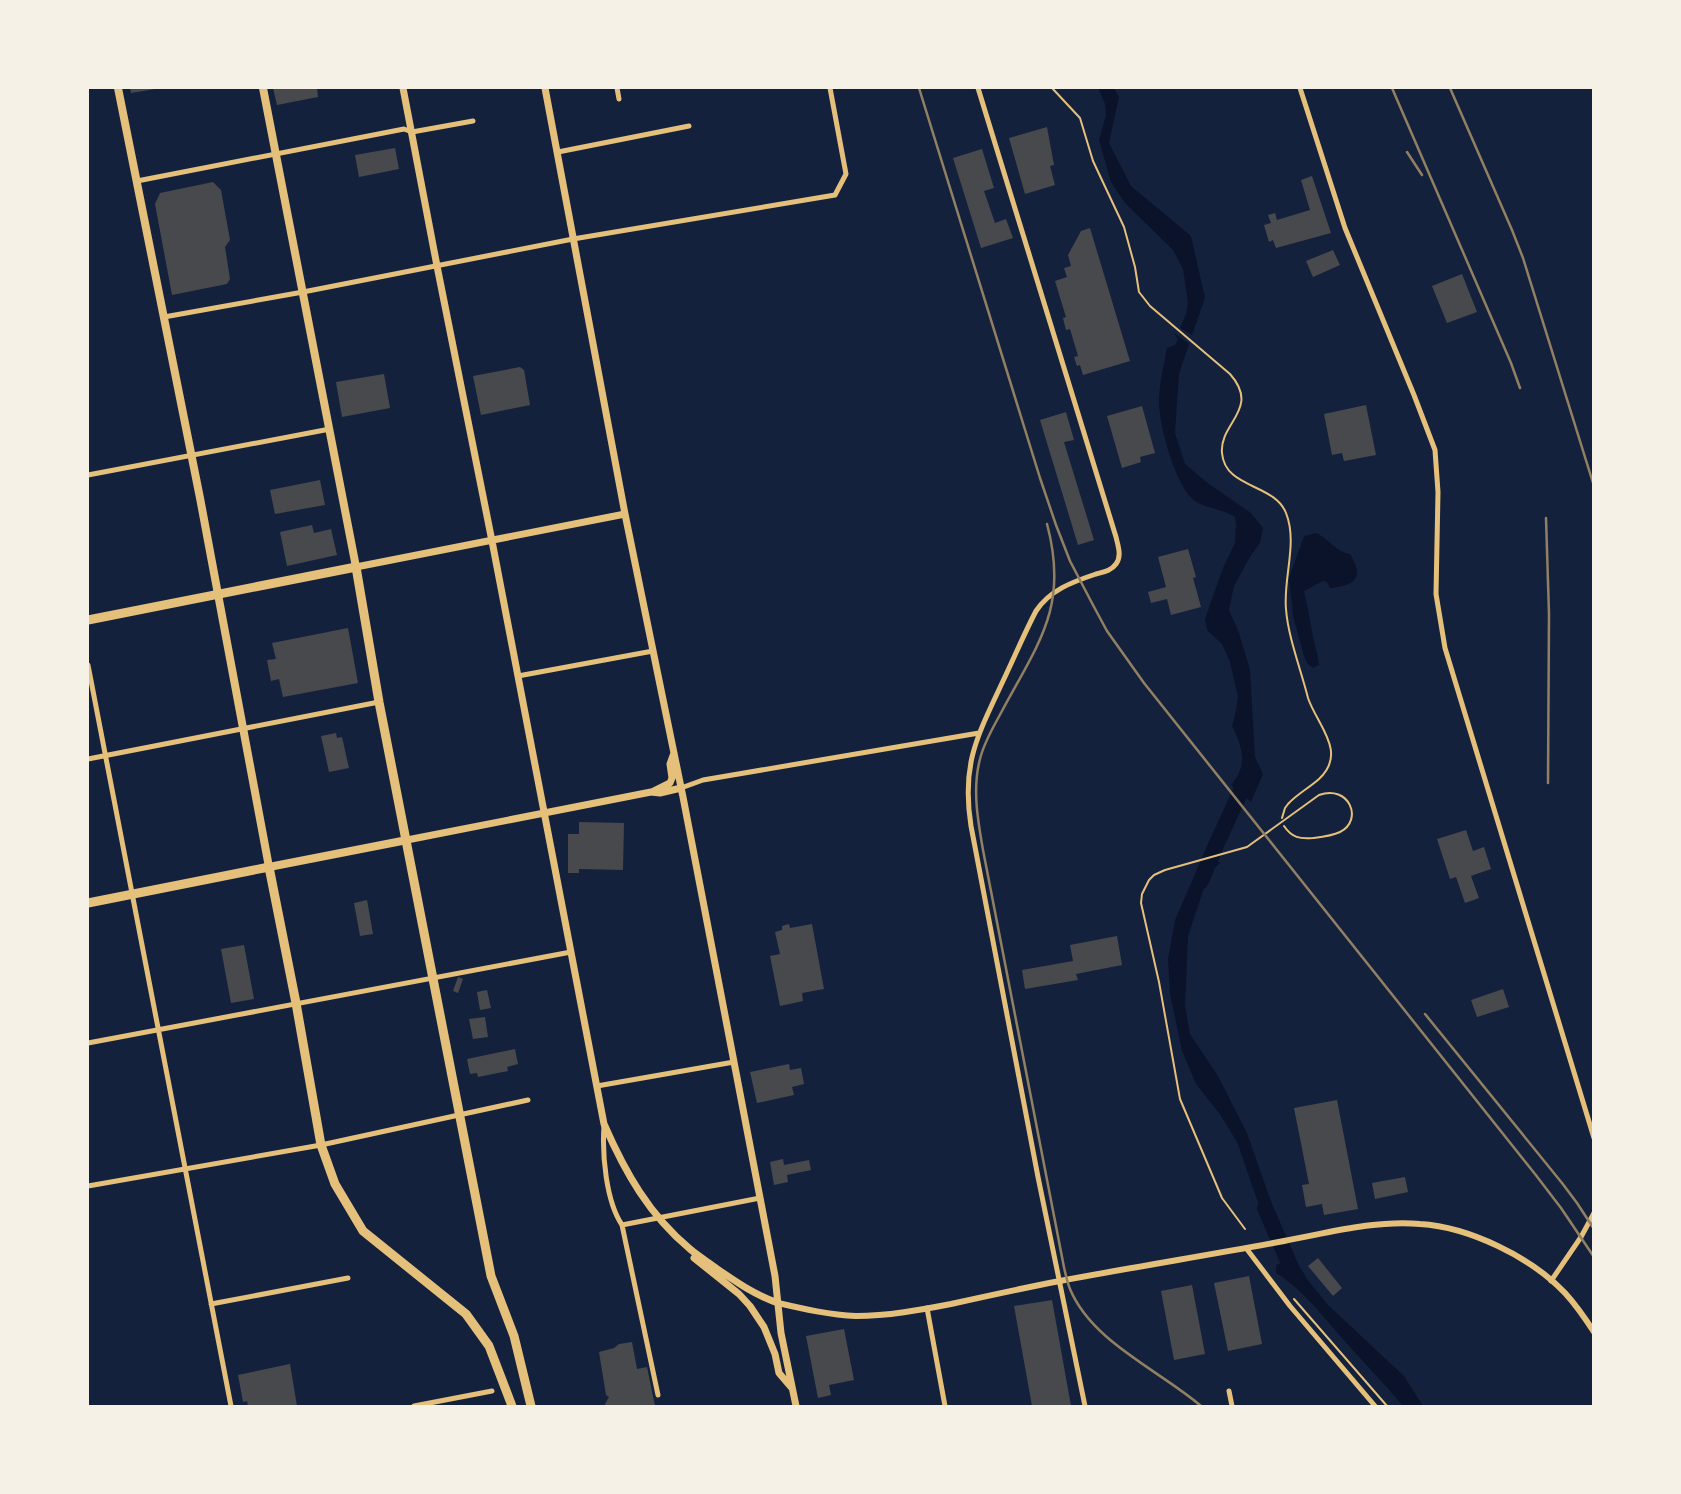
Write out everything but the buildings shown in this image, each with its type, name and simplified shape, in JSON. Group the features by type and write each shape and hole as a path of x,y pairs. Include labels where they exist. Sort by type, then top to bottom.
{"highway":[{"path":"88,620 356,567 379,702 491,1276 514,1336 531,1406"},
{"path":"88,903 270,867 321,1145 335,1184 363,1231 466,1314 489,1346 512,1406"}],"main road":[{"path":"118,88 270,867 651,792 670,783 670,764 674,753"},
{"path":"263,88 356,567 625,514"},
{"path":"403,88 604,1124 620,1161 659,1218 686,1251 750,1306 764,1327 779,1373 792,1388"},
{"path":"545,88 625,514 760,1198 781,1332 796,1406"},
{"path":"651,792 660,793 681,788"},
{"path":"659,1218 700,1257 745,1288 778,1303"}],"street":[{"path":"617,88 620,99"},
{"path":"164,317 573,239 835,195 846,174 830,88"},
{"path":"978,88 1119,551 1118,559 1112,568 1061,588 1040,604 979,733 972,753 967,800 1085,1406"},
{"path":"1300,88 1345,228 1435,450 1438,492 1436,594 1445,648 1594,1139"},
{"path":"137,181 404,130 412,132 473,121"},
{"path":"558,152 689,126"},
{"path":"88,475 330,429"},
{"path":"518,677 653,651"},
{"path":"88,665 231,1406"},
{"path":"88,759 379,702"},
{"path":"681,788 702,780 979,733"},
{"path":"88,1043 571,952"},
{"path":"597,1086 734,1062"},
{"path":"88,1186 321,1145 528,1100"},
{"path":"604,1124 603,1151 614,1213 622,1225 659,1395"},
{"path":"622,1225 760,1198"},
{"path":"1552,1281 1594,1213"},
{"path":"778,1303 830,1314 891,1314 1382,1224 1422,1224 1450,1229 1487,1241 1510,1253 1565,1293 1594,1332"},
{"path":"1246,1248 1290,1306 1375,1406"},
{"path":"211,1304 348,1278"},
{"path":"927,1308 945,1406"},
{"path":"414,1406 492,1391"},
{"path":"1229,1391 1232,1406"}],"path":[{"path":"1052,88 1080,118 1093,161 1124,227 1139,292 1150,306 1237,382 1241,402 1223,445 1222,454 1230,472 1265,491 1284,508 1290,528 1285,608 1308,698 1330,741 1331,752 1329,764 1322,776 1288,804 1282,818"},
{"path":"1245,1229 1222,1198 1180,1098 1159,982 1141,903 1142,894 1154,875 1247,847 1319,795 1335,793 1343,796 1351,810 1351,819 1345,829 1336,834 1303,839 1293,836 1284,826"},
{"path":"1294,1298 1387,1406"}],"water":[{"path":"1098,88 1114,88 1119,97 1109,143 1131,186 1191,236 1205,298 1192,335 1180,328 1188,302 1183,269 1173,250 1125,203 1111,182 1099,140 1106,115 1105,104"},
{"path":"1174,333 1189,344 1179,374 1175,433 1185,464 1251,513 1263,528 1260,543 1234,586 1229,610 1250,670 1255,757 1263,774 1251,802 1231,785 1242,764 1241,749 1232,726 1238,698 1230,662 1222,644 1207,630 1205,619 1235,543 1235,517 1195,501 1174,468 1161,421 1159,396 1167,348 1175,345 1178,339"},
{"path":"1316,533 1340,551 1350,554 1357,575 1346,585 1330,588 1327,582 1323,581 1304,591 1319,665 1313,668 1304,656 1293,616 1289,578 1304,536"},
{"path":"1221,862 1209,873 1188,936 1185,1006 1190,1034 1218,1076 1247,1133 1278,1226 1267,1228 1237,1142 1196,1084 1182,1051 1170,994 1168,959 1175,920 1200,863"},
{"path":"1292,1259 1328,1305 1404,1376 1423,1406 1403,1406 1311,1303 1276,1273 1276,1265"}],"waterway":[{"path":"1201,881 1247,774"},
{"path":"1265,1208 1298,1279"}],"railway":[{"path":"919,88 1056,525 1070,561 1107,631 1144,683 1535,1174 1594,1257"},
{"path":"1392,88 1520,388"},
{"path":"1450,88 1523,258 1594,486"},
{"path":"1407,152 1422,175"},
{"path":"1546,518 1549,614 1548,783"},
{"path":"1047,524 1053,553 1052,601 1038,643 982,753 976,782 979,828 1070,1289 1080,1308 1110,1340 1201,1406"},
{"path":"1425,1014 1562,1183 1594,1229"}]}
